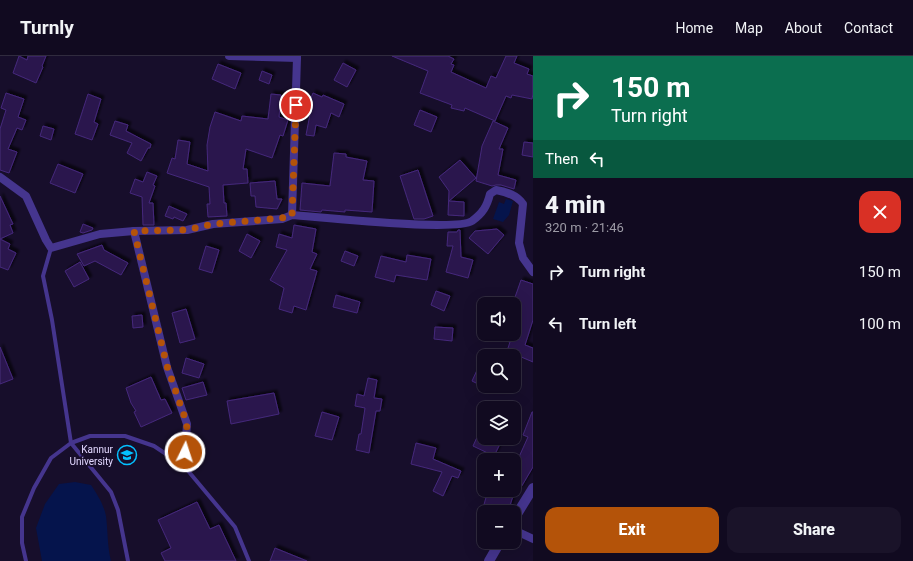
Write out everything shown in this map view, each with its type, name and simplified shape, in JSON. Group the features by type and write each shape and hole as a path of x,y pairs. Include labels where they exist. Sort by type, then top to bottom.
{"street":[{"path":"229,56 297,57 292,216"},
{"path":"0,177 26,196 51,248 100,234 134,231 187,230 213,224 292,216 428,225 460,224 471,221 486,207 490,194 496,190 500,190 518,197 523,204 520,243 523,258 533,272"},
{"path":"134,231 167,366 187,424 184,466"},
{"path":"521,508 533,488"},
{"path":"521,533 533,539"},
{"path":"489,561 496,549"}],"lane":[{"path":"51,248 43,276 53,327 71,443 111,492 118,510 128,561"},
{"path":"26,561 22,543 22,517 34,488 51,458 71,443 90,436 124,436 154,446 184,466 236,527 250,561"}],"shaded area":[{"path":"506,199 513,201 509,215 503,222 493,219 499,202 504,204"},
{"path":"75,482 91,485 102,504 106,516 111,561 42,561 36,528 45,504 59,484"}],"building":[{"path":"19,56 27,60 28,56 46,56 36,83 13,73"},
{"path":"392,56 448,56 454,59 451,64 454,65 451,72 486,88 491,76 496,78 506,56 517,56 514,63 529,69 527,74 533,76 532,99 512,95 511,98 506,96 495,121 465,108 464,111 451,108 452,105 420,93 428,71"},
{"path":"343,63 356,70 347,87 334,80"},
{"path":"218,64 241,73 235,89 212,79"},
{"path":"262,71 272,75 269,84 259,80"},
{"path":"6,93 24,99 18,117 26,120 22,130 17,128 8,149 17,152 9,173 0,170 0,129 6,110 1,108"},
{"path":"313,93 322,97 323,95 344,104 339,117 331,113 326,128 316,125 314,136 306,135 311,109 307,107"},
{"path":"88,94 101,99 94,122 98,124 92,140 75,134"},
{"path":"271,94 281,95 279,117 288,120 283,136 280,135 272,158 246,149 243,169 247,169 248,183 223,185 224,203 226,203 227,216 208,217 207,204 210,204 209,187 167,173 172,158 175,159 178,140 190,142 187,164 208,171 207,145 210,127 215,112 241,121 242,116 268,119"},
{"path":"420,110 437,117 431,132 414,125"},
{"path":"115,121 128,125 126,131 151,144 141,161 127,153 132,143 110,135"},
{"path":"493,121 508,128 499,149 503,149 498,175 516,180 514,189 501,185 492,186 476,181 482,146"},
{"path":"43,126 54,129 51,140 40,136"},
{"path":"524,142 533,143 533,157 522,155"},
{"path":"334,153 346,154 346,157 367,161 363,180 374,181 372,212 322,210 321,212 300,210 302,183 330,186"},
{"path":"460,160 476,178 449,201 464,202 464,216 448,215 449,191 439,177"},
{"path":"58,164 83,174 75,193 50,183"},
{"path":"418,170 433,216 424,219 414,219 400,176"},
{"path":"147,172 157,176 153,185 155,186 149,203 153,203 154,225 143,225 142,197 130,193 135,179 143,182"},
{"path":"275,181 277,199 282,199 277,209 256,207 255,196 251,196 250,183"},
{"path":"0,196 13,224 10,225 13,233 0,239"},
{"path":"169,206 187,214 183,221 174,217 173,219 165,216"},
{"path":"83,224 93,228 92,230 83,233 80,232"},
{"path":"294,225 316,229 312,252 317,254 310,269 317,271 306,310 294,306 292,313 279,309 284,288 270,280 287,250 276,247 279,234 292,238"},
{"path":"497,229 504,235 488,254 469,238 475,231"},
{"path":"460,230 461,257 473,260 468,278 446,272 453,246 447,246 448,232 457,232"},
{"path":"247,234 260,241 251,258 239,251"},
{"path":"0,239 10,244 8,249 16,253 8,270 0,267"},
{"path":"102,245 104,250 128,263 121,275 95,261 84,266 77,254"},
{"path":"206,246 219,250 212,273 199,269"},
{"path":"345,251 358,256 354,266 341,261"},
{"path":"407,255 431,259 427,280 396,275 394,282 375,277 381,256 406,262"},
{"path":"80,262 89,279 74,287 65,271"},
{"path":"521,280 533,284 533,320 525,345 533,348 533,362 521,357 521,349 508,349 510,342 506,341 521,341 521,297 515,297"},
{"path":"436,291 450,296 444,311 431,305"},
{"path":"336,295 360,302 357,313 333,307"},
{"path":"186,309 195,339 180,343 172,313"},
{"path":"142,315 143,327 133,328 132,316"},
{"path":"435,327 453,328 452,341 434,339"},
{"path":"0,347 13,379 0,384"},
{"path":"186,358 204,364 199,378 182,373"},
{"path":"477,370 477,384 472,381"},
{"path":"151,377 161,400 165,399 172,413 141,427 126,388"},
{"path":"368,378 377,380 374,398 382,399 380,411 376,411 369,453 356,450 359,434 361,434 365,408 355,406 357,394 364,396"},
{"path":"203,382 207,395 186,400 182,388"},
{"path":"274,393 279,414 231,424 227,401"},
{"path":"322,412 339,417 332,440 315,436"},
{"path":"533,412 533,467 521,487 521,453 528,437 523,435"},
{"path":"477,437 477,445 500,445 496,453 488,453 473,446"},
{"path":"416,443 436,448 433,459 461,471 458,478 452,476 443,496 433,491 442,472 411,464"},
{"path":"486,497 513,497 510,505 484,505"},
{"path":"197,502 210,529 219,525 236,561 165,561 161,553 171,548 158,520"},
{"path":"275,548 307,561 270,561"}],"place":[{"name":"Kannur University","path":"127,455"}],"route":[{"path":"185,452 187,424 167,366 134,231 187,230 213,224 292,216 296,105"}]}
